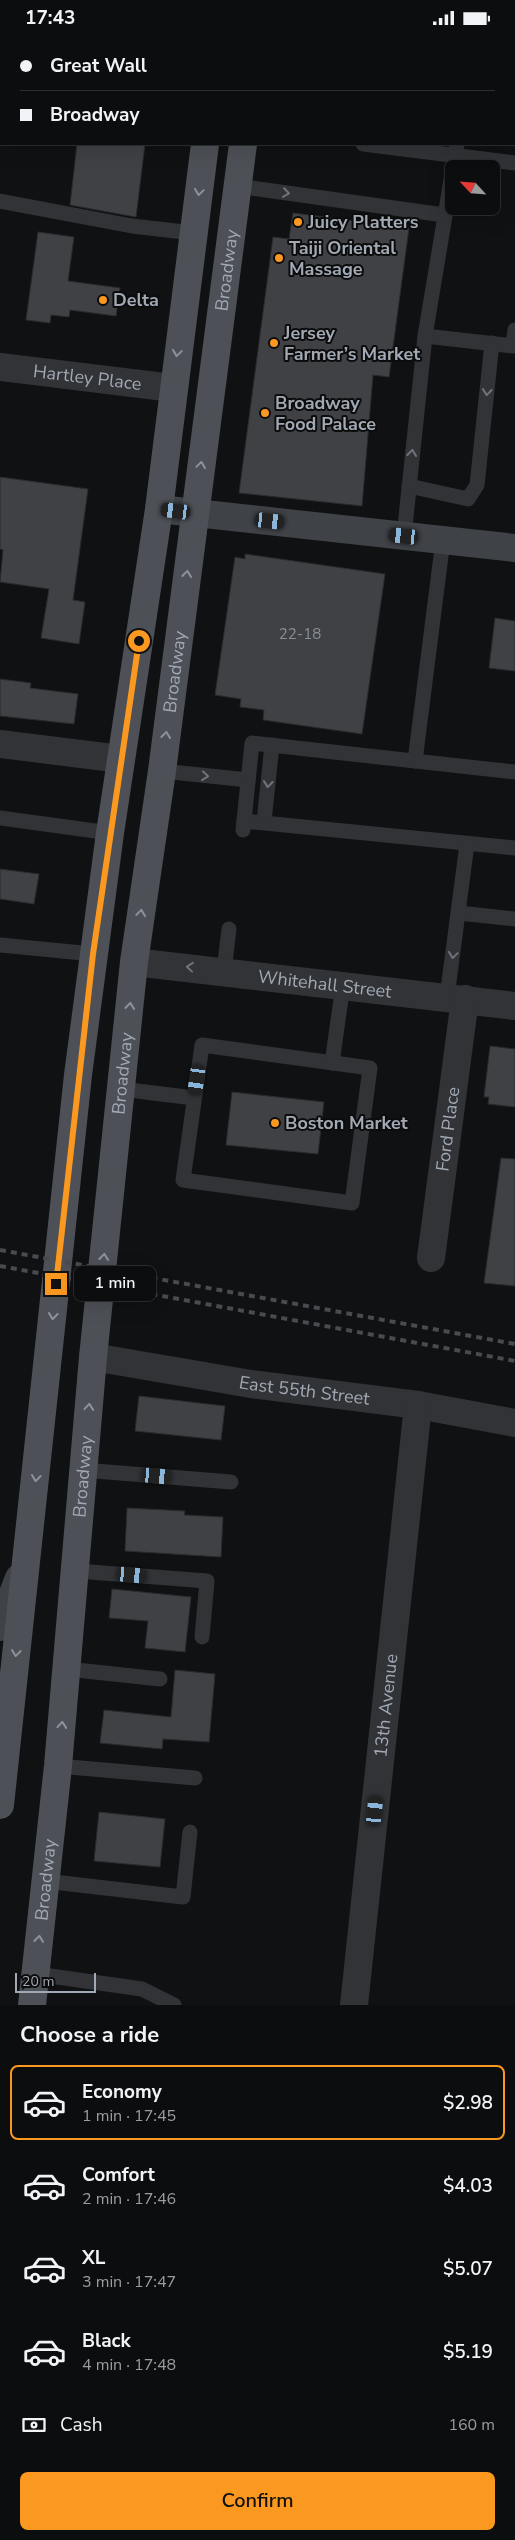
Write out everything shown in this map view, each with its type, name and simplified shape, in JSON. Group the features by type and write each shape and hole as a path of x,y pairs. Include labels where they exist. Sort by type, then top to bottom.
{"main road":[{"name":"Broadway","path":"0,1799 30,1535 78,1075 110,833 159,509 172,388 205,145"},
{"name":"Broadway","path":"32,2005 58,1766 77,1571 83,1470 93,1357 134,962 162,771 243,145"}],"street":[{"name":"Hartley Place","path":"0,367 172,388"},
{"path":"159,509 515,548"},
{"path":"1,749 121,759"},
{"name":"Whitehall Street","path":"134,962 515,1006"},
{"name":"Ford Place","path":"431,1258 456,998"},
{"name":"East 55th Street","path":"93,1357 251,1384 418,1405 515,1423"},
{"name":"13th Avenue","path":"354,2005 418,1405"},
{"path":"0,1627 12,1600 30,1535"}],"lane":[{"path":"378,145 456,150 515,163"},
{"path":"404,536 425,336 456,150"},
{"path":"238,187 444,215"},
{"path":"0,201 132,226 193,233"},
{"path":"425,336 513,346 515,330"},
{"path":"409,486 468,499 473,492 477,485 492,343"},
{"path":"415,761 443,540"},
{"path":"515,772 252,743 243,826 264,823 515,848"},
{"path":"264,823 272,745"},
{"path":"162,771 248,780"},
{"path":"0,818 110,833"},
{"path":"456,998 458,913 467,844"},
{"path":"458,913 515,919"},
{"path":"224,971 229,929"},
{"path":"0,945 93,954"},
{"path":"332,1063 343,985"},
{"path":"202,1045 370,1068 352,1203 183,1180 194,1098 202,1045"},
{"path":"121,1089 194,1098"},
{"path":"83,1470 232,1482"},
{"path":"77,1571 207,1581 202,1637"},
{"path":"67,1669 160,1679"},
{"path":"58,1766 195,1778"},
{"path":"45,1881 183,1897 190,1831"},
{"path":"36,1974 142,1989 174,2005"}],"building":[{"path":"77,145 145,145 136,217 70,205"},
{"path":"293,213 409,228 389,377 373,375 362,506 239,493 273,237 289,239"},
{"path":"38,232 74,237 68,281 120,288 116,316 70,310 69,317 51,315 50,323 26,320"},
{"path":"0,477 88,489 73,600 85,602 79,644 41,638 49,589 0,582 3,550 0,549"},
{"path":"245,554 385,574 362,734 263,720 264,710 240,707 241,699 215,695 235,557 245,559"},
{"path":"495,618 515,621 515,671 489,668"},
{"path":"0,679 31,683 30,688 78,694 74,724 0,716"},
{"path":"0,869 39,874 34,904 0,899"},
{"path":"490,1046 515,1049 515,1107 488,1104 489,1097 484,1097"},
{"name":"Boston Market","path":"232,1092 324,1102 318,1154 226,1145"},
{"path":"501,1158 515,1159 515,1286 484,1283"},
{"path":"139,1396 225,1406 221,1440 135,1431"},
{"path":"127,1508 185,1511 184,1515 223,1517 221,1557 125,1551"},
{"path":"112,1589 191,1597 185,1652 145,1648 148,1621 109,1618"},
{"path":"175,1670 215,1674 209,1742 163,1739 162,1749 100,1743 104,1710 171,1717"},
{"path":"99,1812 165,1819 160,1867 94,1861"}],"railway":[{"path":"0,1250 515,1344"},
{"path":"0,1266 515,1361"}],"place":[{"name":"Juicy Platters","path":"298,222"},
{"name":"Taiji Oriental Massage","path":"279,258"},
{"name":"Delta","path":"103,300"},
{"name":"Jersey Farmer’s Market","path":"274,343"},
{"name":"Broadway Food Palace","path":"265,413"},
{"name":"Boston Market","path":"275,1123"}],"route":[{"path":"56,1284 93,954 139,641"}]}
